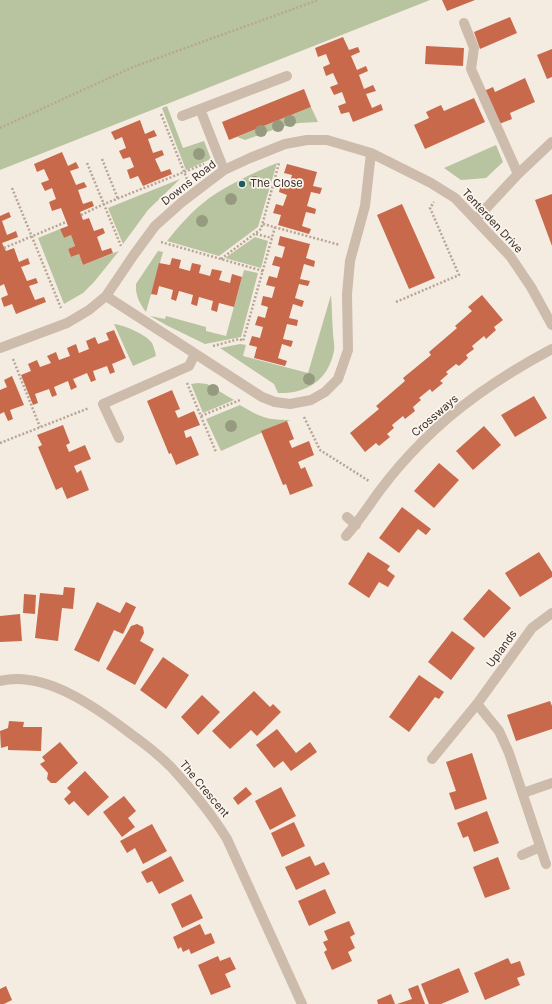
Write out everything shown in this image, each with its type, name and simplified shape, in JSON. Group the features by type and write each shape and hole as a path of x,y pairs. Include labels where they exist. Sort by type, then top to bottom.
{"street":[{"path":"464,23 474,48 471,69 518,174"},
{"path":"182,116 287,76"},
{"path":"200,109 224,170"},
{"name":"Downs Road","path":"4,347 67,323 89,310 106,296 155,226 182,202 224,170 285,144 307,140 327,140 370,153 431,183"},
{"path":"476,218 518,174 552,142"},
{"path":"106,296 255,394 275,402 290,404 311,400 325,392 338,379 348,350 347,294 350,261 365,206 370,153"},
{"name":"Tenterden Drive","path":"431,183 455,198 476,218 510,256 531,287 552,325"},
{"name":"Crossways","path":"346,536 356,525 381,488 421,443 453,414 496,382 527,362 552,349"},
{"path":"119,438 103,404 189,366 193,352"},
{"path":"347,517 356,525"},
{"name":"Uplands","path":"432,759 477,704 532,628 552,613"},
{"name":"The Crescent","path":"0,681 10,678 32,680 47,684 78,698 108,716 170,766 215,819 227,839 302,1004"},
{"path":"477,704 499,731 509,753 546,864"},
{"path":"523,793 552,783"},
{"path":"522,855 540,847"}],"path":[{"path":"0,128 133,67 318,0"},
{"path":"161,114 192,194"},
{"path":"221,259 261,229 285,144"},
{"path":"81,215 104,204 219,158"},
{"path":"102,159 118,199"},
{"path":"87,163 128,263"},
{"path":"12,188 67,323"},
{"path":"396,302 459,274 430,208 442,190"},
{"path":"4,248 66,222"},
{"path":"263,224 354,249"},
{"path":"193,352 239,339 243,341 275,227"},
{"path":"255,234 272,238"},
{"path":"146,238 263,271"},
{"path":"4,347 40,427"},
{"path":"182,370 216,452"},
{"path":"202,416 255,394"},
{"path":"297,402 320,450 381,488"},
{"path":"0,443 80,411 103,404"}],"green space":[{"path":"0,0 430,0 0,170"},
{"path":"167,106 183,148 204,141 211,159 186,170 162,108"},
{"path":"311,107 318,122 299,123 281,127 245,140 237,137"},
{"path":"496,145 503,162 486,178 461,180 444,168"},
{"path":"277,163 258,227 219,256 167,241 186,219 208,199 241,179"},
{"path":"180,179 148,210 123,244 108,208"},
{"path":"60,229 64,238 71,235 75,246 68,249 71,257 79,254 83,265 119,251 83,293 64,304 38,238"},
{"path":"255,237 268,241 261,268 225,258"},
{"path":"158,251 163,252 146,312 138,299 136,284"},
{"path":"244,270 258,273 241,337 205,344 150,316 165,319 166,316 206,327 206,331 226,336"},
{"path":"331,295 334,351 327,370 321,378 306,388 288,393 278,393 274,384 220,348 240,344 246,345 243,356 308,373"},
{"path":"114,324 129,328 149,340 152,343 156,356 133,366"},
{"path":"191,384 207,384 234,400 203,413"},
{"path":"240,405 264,417 290,420 221,451 206,419"}],"building":[{"path":"442,0 475,0 447,11"},
{"path":"510,17 517,33 480,49 474,32"},
{"path":"343,37 349,50 358,47 360,52 351,56 357,70 366,66 368,71 359,75 364,89 373,85 376,91 366,94 372,108 381,104 383,110 353,122 349,112 341,114 338,106 346,103 342,92 334,95 330,87 338,84 333,73 326,76 323,67 330,64 326,54 318,57 315,48"},
{"path":"426,46 464,48 463,66 425,64"},
{"path":"552,49 552,77 547,79 537,55"},
{"path":"525,78 535,102 510,113 512,119 499,124 484,91 493,87 495,92"},
{"path":"304,89 311,107 229,140 222,122"},
{"path":"474,98 485,122 425,149 414,125 429,118 426,112 441,105 444,111"},
{"path":"140,120 145,134 154,130 157,136 148,139 153,153 162,150 164,155 155,159 161,172 170,169 172,174 143,186 138,176 130,179 127,170 134,167 130,157 123,159 119,151 126,148 122,137 115,140 111,132"},
{"path":"62,152 68,166 76,162 79,168 70,171 76,185 84,182 87,187 78,190 83,204 92,201 94,206 80,212 83,220 89,218 94,231 103,228 105,233 97,237 102,251 111,248 113,253 83,265 79,254 71,257 68,249 75,246 71,235 64,238 60,229 68,226 61,208 52,211 49,202 56,199 52,188 45,191 41,183 49,180 44,169 37,172 34,164"},
{"path":"287,164 317,172 313,186 322,188 320,194 311,192 307,206 316,209 315,214 306,212 302,226 311,229 309,234 278,225 281,215 273,213 276,204 283,206 287,195 279,192 281,183 289,185 292,175 284,173"},
{"path":"552,194 552,246 535,200"},
{"path":"402,204 435,278 409,289 377,215"},
{"path":"9,212 11,217 2,221 7,235 16,231 18,237 2,243 6,251 14,248 19,262 28,258 30,264 21,267 27,281 36,278 38,283 29,286 35,300 44,297 46,302 16,314 12,304 4,307 1,298 8,295 4,284 0,286 0,216"},
{"path":"280,236 310,244 306,258 315,261 314,267 304,264 300,279 310,281 308,286 299,284 295,298 304,301 302,307 293,304 289,318 298,320 297,326 287,324 283,339 293,341 291,347 282,344 278,358 287,361 285,366 254,358 257,347 249,345 252,336 260,338 263,327 255,325 258,316 265,318 268,307 261,305 263,296 272,298 275,287 266,285 269,276 277,278 280,267 272,265 275,256 282,258 285,247 278,245"},
{"path":"172,258 181,260 179,268 190,271 192,263 201,265 199,273 210,276 212,269 222,271 219,280 230,283 232,274 242,277 234,307 219,303 217,312 211,310 213,301 199,297 197,306 191,304 193,295 179,291 176,301 171,299 173,290 159,286 157,295 151,294 159,263 170,265"},
{"path":"482,295 503,320 494,327 496,330 486,339 484,336 472,346 474,349 466,355 468,358 459,366 456,364 446,372 448,374 440,381 443,383 432,392 430,389 419,398 421,400 413,407 415,411 405,419 403,416 392,425 394,428 387,434 390,437 379,446 376,443 365,452 350,433 379,409 376,406 405,381 403,378 431,355 429,352 457,328 455,326 472,311 468,307"},
{"path":"114,330 126,358 112,364 115,372 110,374 107,366 93,371 96,380 91,382 87,373 73,379 77,387 71,390 68,381 54,387 57,395 52,397 49,389 35,394 38,403 33,405 21,375 31,371 28,364 37,360 40,367 51,363 47,356 56,352 59,360 70,356 67,348 76,344 79,353 89,349 86,341 95,337 98,344 109,340 106,333"},
{"path":"12,376 24,405 10,410 13,419 8,421 4,412 0,414 0,390 7,387 4,380"},
{"path":"172,390 180,409 175,411 178,418 194,411 200,425 184,431 186,438 191,436 199,455 176,465 171,453 169,454 147,401"},
{"path":"534,396 547,418 515,437 501,415"},
{"path":"287,421 294,439 289,441 292,448 309,441 314,455 298,462 301,469 305,467 313,486 290,495 286,484 283,485 261,431"},
{"path":"63,425 70,443 66,445 69,452 85,445 91,459 74,466 77,473 81,470 89,490 67,499 62,487 56,490 38,447 42,445 37,435"},
{"path":"484,426 501,445 473,470 456,451"},
{"path":"439,463 459,480 434,508 414,491"},
{"path":"402,507 431,529 426,535 418,529 399,553 379,538"},
{"path":"368,552 390,566 387,570 395,576 388,587 379,582 369,598 348,584"},
{"path":"539,552 552,572 552,577 520,597 505,573"},
{"path":"64,587 75,588 73,609 62,608 58,641 35,638 40,593 63,595"},
{"path":"489,589 511,608 484,638 463,619"},
{"path":"24,594 36,595 35,614 23,613"},
{"path":"97,602 120,613 126,602 136,607 123,634 114,630 99,662 74,650"},
{"path":"20,614 22,641 0,642 0,616"},
{"path":"137,624 143,627 144,633 140,641 154,649 135,685 106,669 131,626"},
{"path":"452,631 475,648 451,680 428,662"},
{"path":"163,657 189,675 166,709 140,690"},
{"path":"419,675 444,692 439,699 435,697 409,732 389,717"},
{"path":"254,691 270,707 273,704 281,712 257,736 251,730 230,749 212,731"},
{"path":"202,695 220,712 198,735 181,717"},
{"path":"550,701 552,706 552,729 516,741 507,715"},
{"path":"9,721 24,722 23,727 42,727 41,751 8,750 8,746 1,748 0,731 8,728"},
{"path":"277,729 296,753 310,742 317,752 291,771 283,761 274,768 256,745"},
{"path":"60,742 78,763 56,783 51,783 47,779 48,773 40,764 45,761 42,757"},
{"path":"472,753 487,799 455,810 449,793 456,791 446,762"},
{"path":"85,771 109,797 88,816 74,801 69,805 64,799 71,792 67,788"},
{"path":"246,787 252,794 238,805 233,798"},
{"path":"281,787 296,816 270,830 255,801"},
{"path":"124,796 136,811 128,818 135,827 122,837 103,812"},
{"path":"487,811 499,843 474,852 468,836 463,838 457,823"},
{"path":"294,822 305,846 282,857 271,833"},
{"path":"152,824 167,851 143,864 135,848 127,853 120,841"},
{"path":"171,856 184,881 159,894 152,881 147,883 141,872"},
{"path":"310,856 315,866 324,862 330,874 296,890 285,867"},
{"path":"498,857 510,889 485,898 473,867"},
{"path":"325,889 336,913 309,926 298,901"},
{"path":"191,894 203,918 182,928 171,904"},
{"path":"349,921 355,934 350,937 355,948 348,952 352,961 332,970 324,952 327,950 323,942 328,940 324,931"},
{"path":"200,924 205,935 211,933 215,943 191,954 189,949 183,952 181,947 178,949 173,937"},
{"path":"218,956 220,961 230,957 236,969 225,974 231,987 211,995 198,965"},
{"path":"508,958 511,964 520,961 525,975 517,978 520,985 485,1000 474,973"},
{"path":"459,968 469,992 441,1004 429,1004 421,984"},
{"path":"418,985 425,1004 397,1004 412,999 408,989"},
{"path":"6,986 12,1000 4,1004 0,1004 0,989"},
{"path":"391,994 395,1004 378,1004 377,1000"}],"place":[{"name":"The Close","path":"242,184"}]}
